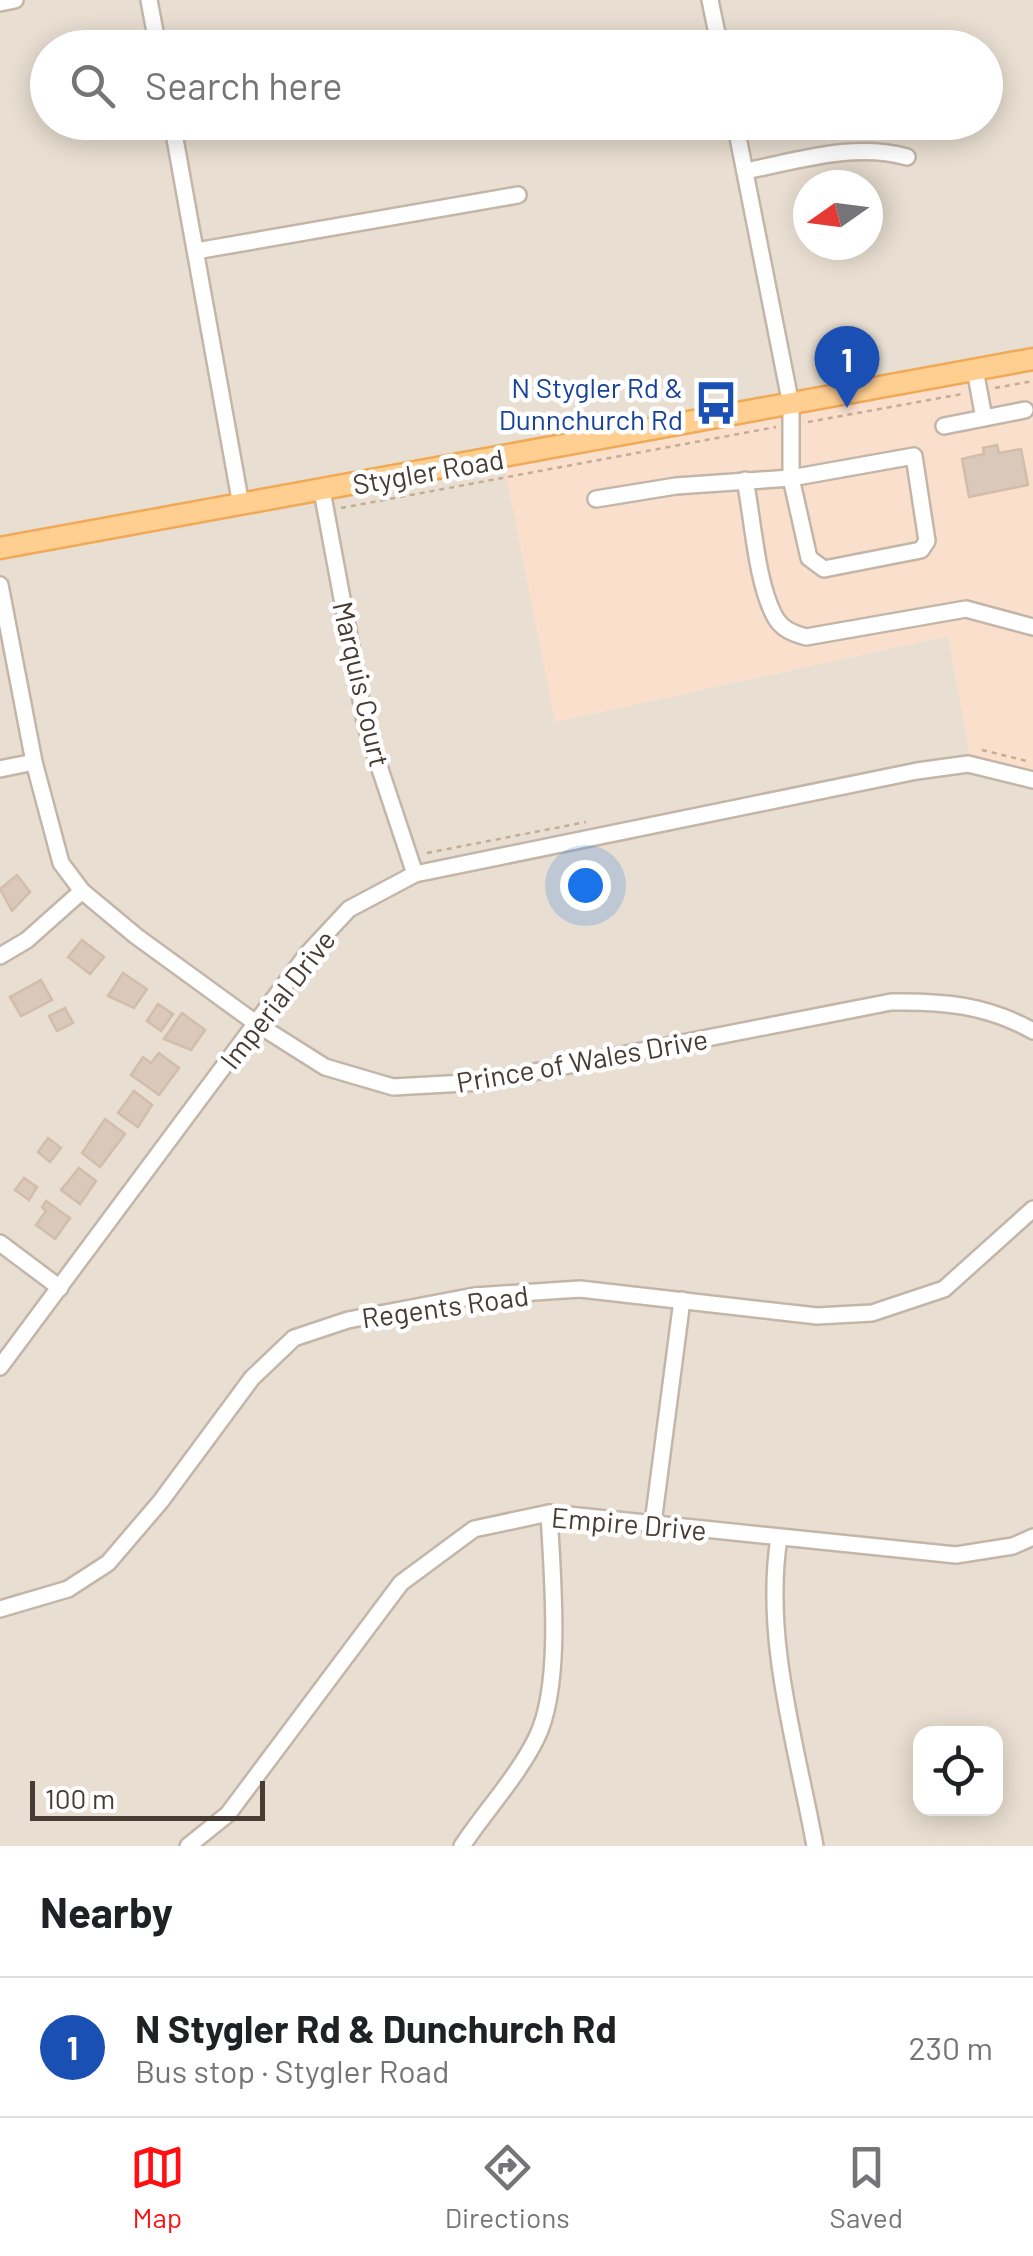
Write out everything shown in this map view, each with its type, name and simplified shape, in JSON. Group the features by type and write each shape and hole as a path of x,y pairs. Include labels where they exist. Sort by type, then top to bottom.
{"main road":[{"name":"Stygler Road","path":"0,548 791,404 977,381 1033,359"}],"street":[{"path":"0,3 15,0"},
{"path":"149,0 155,30"},
{"path":"710,0 716,30"},
{"path":"175,140 241,504"},
{"path":"596,499 791,478 914,456 927,541 921,550 824,568 808,558 791,478 791,404 739,140"},
{"path":"745,171 850,151 879,149 907,157"},
{"path":"196,251 518,195"},
{"path":"977,381 984,418"},
{"path":"944,426 1025,410"},
{"path":"745,480 766,588 774,616 786,631 806,637 966,609 1033,627"},
{"name":"Marquis Court","path":"322,490 366,727 415,874"},
{"name":"Prince of Wales Drive","path":"0,585 34,762 61,863 82,891 257,1024 325,1068 393,1088 482,1082 891,1002 946,1001 1004,1015 1033,1030"},
{"path":"0,769 34,762"},
{"name":"Imperial Drive","path":"0,1367 308,953 349,910 415,874 917,771 968,764 1033,780"},
{"path":"0,956 27,940 82,891"},
{"name":"Regents Road","path":"0,1609 68,1589 108,1563 161,1502 252,1378 294,1338 348,1320 474,1296 580,1289 818,1316 872,1313 944,1289 1033,1209"},
{"path":"0,1243 60,1288"},
{"path":"654,1523 682,1300"},
{"path":"462,1846 524,1759 548,1702 554,1597 549,1513"},
{"name":"Empire Drive","path":"188,1846 228,1814 401,1583 474,1529 549,1513 956,1555 1013,1546 1033,1537"},
{"path":"779,1538 774,1569 777,1639 812,1846"}],"path":[{"path":"806,423 977,381 1033,381"},
{"path":"342,514 344,506 782,427"},
{"path":"972,749 1033,764"},
{"path":"424,852 596,820"}],"shaded area":[{"path":"0,0 1033,0 1033,350 555,722 948,636 971,761 1033,783 1033,1846 0,1846"},
{"path":"1033,350 1033,783 971,761 948,636 555,722 501,450"}],"building":[{"path":"997,445 999,453 1021,449 1028,485 969,497 962,459 984,454 983,448"},
{"path":"17,875 30,892 12,911 0,889"},
{"path":"82,940 104,957 90,974 68,957"},
{"path":"123,973 147,989 134,1008 108,996"},
{"path":"41,980 52,1000 21,1016 10,997"},
{"path":"158,1004 173,1014 161,1031 147,1021"},
{"path":"65,1008 73,1023 57,1031 49,1016"},
{"path":"182,1013 205,1030 191,1050 164,1039"},
{"path":"159,1053 179,1068 159,1095 131,1075 143,1057 151,1063"},
{"path":"134,1091 152,1105 138,1127 118,1113"},
{"path":"105,1119 125,1134 100,1167 82,1153"},
{"path":"48,1138 61,1148 50,1162 38,1152"},
{"path":"79,1168 96,1181 80,1204 61,1190"},
{"path":"24,1178 37,1187 29,1200 15,1190"},
{"path":"46,1201 70,1218 55,1239 36,1225 46,1211 42,1207"}],"place":[{"name":"N Stygler Rd & Dunnchurch Rd","path":"716,403"},
{"name":"N Stygler Rd & Dunchurch Rd","path":"847,408"}]}
